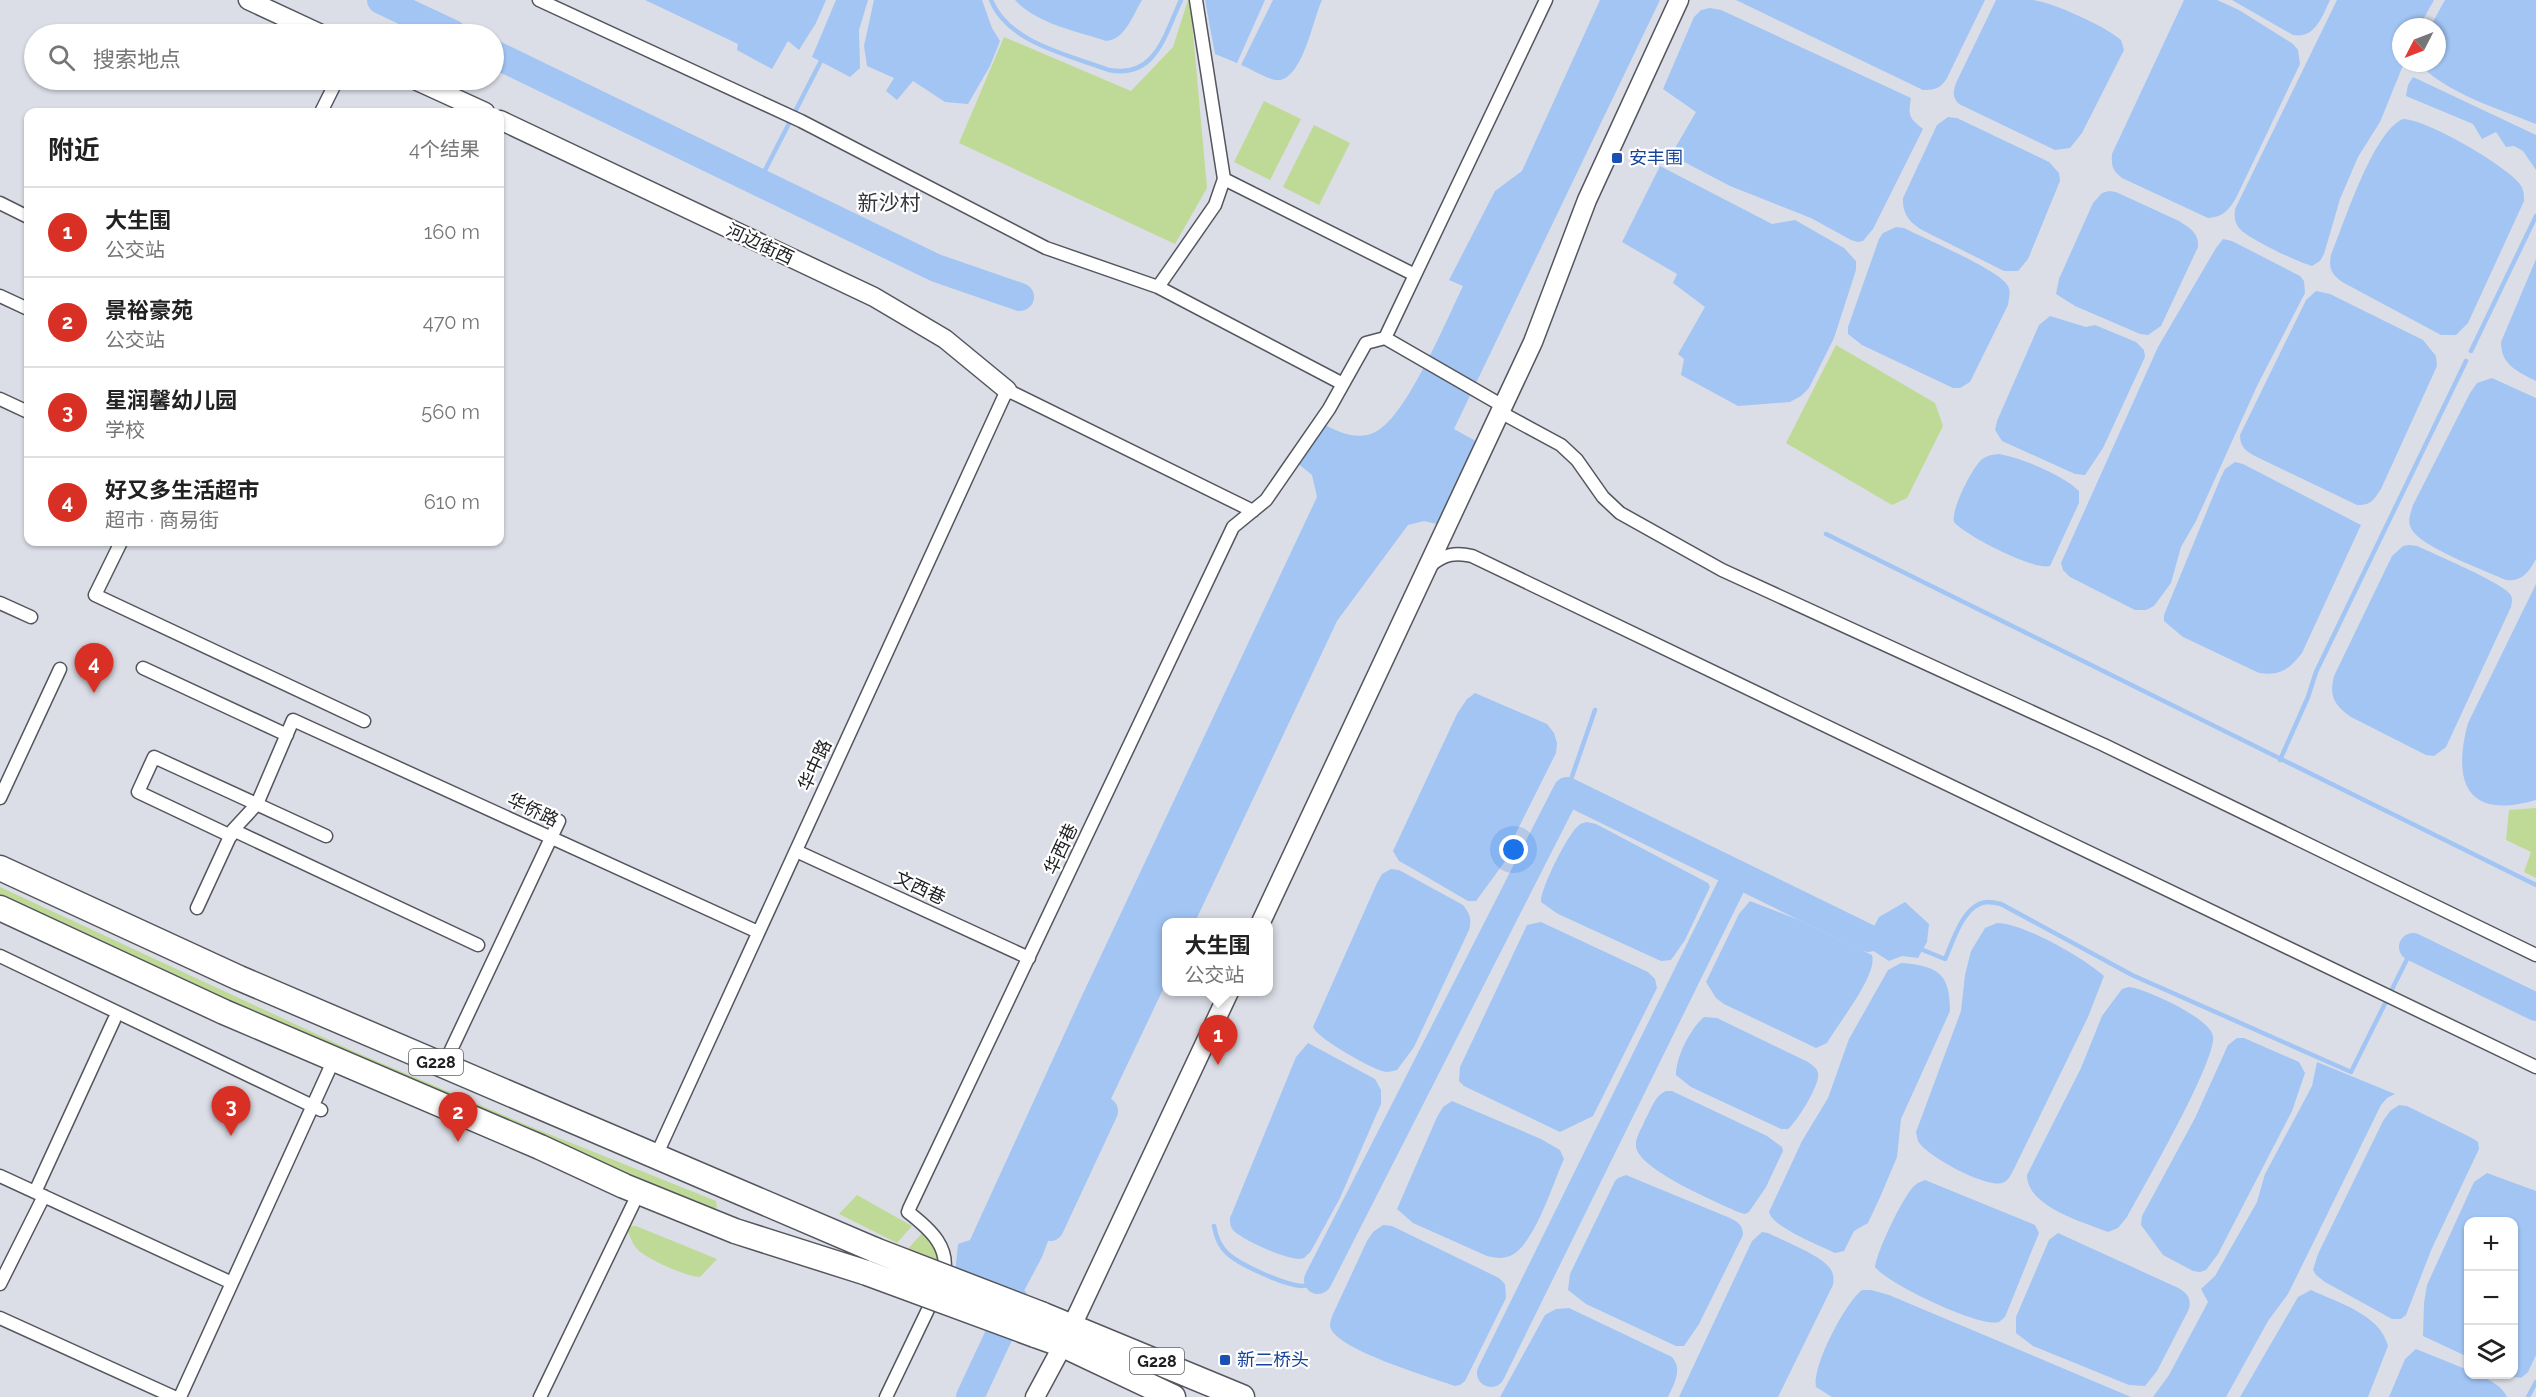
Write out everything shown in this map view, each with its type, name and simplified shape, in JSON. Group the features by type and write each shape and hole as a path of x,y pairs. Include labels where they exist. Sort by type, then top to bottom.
{"highway":[{"name":"G228","path":"0,868 239,978 875,1250 1038,1324 1242,1397"},
{"name":"G228","path":"0,908 224,1011 540,1147 624,1186 735,1231 1038,1324"},
{"name":"G228","path":"1067,1335 1173,1397"}],"street":[{"path":"248,0 300,24"},
{"path":"539,0 785,113 1046,248 1158,286 1343,384"},
{"path":"1158,286 1215,205 1224,179 1196,0"},
{"path":"1546,0 1385,338 1561,445 1577,460 1603,498 1620,513 1722,570 2104,745 2536,955"},
{"path":"1263,918 1533,342 1587,200 1679,0"},
{"path":"323,108 332,90"},
{"path":"437,90 476,108"},
{"name":"河边街西","path":"504,122 873,297 945,339 1007,390"},
{"path":"1224,179 1415,275"},
{"path":"0,203 24,215"},
{"path":"0,296 24,307"},
{"name":"华西巷","path":"886,1397 940,1285 946,1262 944,1251 932,1233 909,1211 1233,527 1266,500 1329,409 1366,343 1385,338"},
{"path":"1007,390 1252,511"},
{"name":"华中路","path":"656,1156 1007,390"},
{"path":"0,399 24,410"},
{"path":"119,546 95,595 364,721"},
{"path":"1427,568 1449,554 1461,553 1472,556 2536,1067"},
{"path":"0,603 31,617"},
{"path":"143,668 288,735 257,804 232,833 196,908"},
{"path":"0,798 60,669"},
{"name":"华侨路","path":"288,735 293,720 758,932"},
{"path":"326,836 154,757 138,792 478,945"},
{"path":"439,1075 559,821"},
{"name":"文西巷","path":"795,851 1029,958"},
{"path":"0,956 321,1110"},
{"path":"1035,1397 1067,1335 1227,996"},
{"path":"0,1284 114,1020"},
{"path":"180,1397 338,1052"},
{"path":"0,1176 232,1284"},
{"path":"540,1397 643,1185"},
{"path":"0,1318 174,1397"}],"green space":[{"path":"1188,0 1190,0 1207,188 1175,244 959,143 1004,37 1131,91 1173,47"},
{"path":"1264,101 1301,119 1270,180 1234,162"},
{"path":"1314,125 1350,143 1319,205 1283,187"},
{"path":"1836,345 1935,403 1943,426 1907,498 1892,505 1786,443"},
{"path":"2536,808 2536,878 2524,872 2531,852 2506,840 2509,810"},
{"path":"0,887 353,1051 534,1128 716,1201 717,1207 712,1212 0,901"},
{"path":"857,1195 912,1226 897,1243 839,1214"},
{"path":"626,1226 636,1226 717,1259 700,1277 678,1271 639,1251"},
{"path":"923,1232 937,1247 939,1267 907,1250"}],"water":[{"path":"645,0 826,0 816,23 799,50 788,41 772,69 737,50 738,44"},
{"path":"836,0 868,0 859,30 860,68 850,77 812,57"},
{"path":"874,0 982,0 992,28 1000,41 990,66 968,104 945,102 913,81 897,100 886,91 894,78 867,66 864,46"},
{"path":"1015,0 1142,0 1123,32 1113,40 1106,41 1046,21"},
{"path":"1205,0 1265,0 1237,63 1215,54"},
{"path":"1273,0 1322,0 1300,61 1285,78 1276,80 1241,65"},
{"path":"1600,0 1660,0 1454,429 1483,445 1445,526 1424,521 1408,525 1337,621 1197,918 1162,918 1162,992 1090,1143 1082,1150 1042,1257 1016,1306 954,1283 958,1244 970,1240 1080,1000 1317,497 1312,475 1296,462 1321,423 1334,430 1363,436 1377,431 1389,422 1425,365 1463,286 1449,280 1495,191 1522,171"},
{"path":"1736,0 1985,0 1945,81 1938,88 1923,90"},
{"path":"1996,0 2033,0 2053,5 2092,22 2121,40 2124,50 2082,133 2070,148 2055,150 1959,104 1954,97 1956,83"},
{"path":"2184,0 2217,0 2239,10 2293,44 2298,50 2300,64 2236,198 2225,212 2208,218 2122,178 2113,168 2112,162 2112,154"},
{"path":"2232,0 2330,0 2312,30 2307,34 2293,35"},
{"path":"2337,0 2434,0 2424,18 2392,18 2392,72 2400,72 2380,122 2358,157 2340,199 2320,261 2312,266 2256,240 2238,226 2235,209"},
{"path":"2445,0 2536,0 2536,124 2458,92 2428,72 2446,72 2446,18 2435,18"},
{"path":"1710,8 1721,10 1911,98 1911,116 1923,129 1873,229 1863,241 1851,240 1811,218 1730,186 1671,155 1696,112 1663,89 1694,17 1701,10"},
{"path":"2413,77 2536,135 2536,170 2523,151 2514,146 2506,147 2496,132 2482,139 2473,124 2406,96 2408,85"},
{"path":"1948,117 1957,118 2049,162 2059,173 2060,181 2028,259 2018,271 2004,271 1924,231 1911,222 1906,214 1903,198 1937,125"},
{"path":"2403,119 2429,126 2464,144 2498,165 2522,187 2524,201 2468,323 2456,335 2441,335 2344,283 2336,277 2330,264 2331,255 2370,159 2392,127"},
{"path":"1660,166 1772,224 1795,220 1844,248 1856,261 1856,270 1834,338 1809,388 1801,396 1790,402 1738,406 1681,375 1684,359 1678,354 1705,307 1673,283 1677,274 1622,242"},
{"path":"2116,192 2179,221 2197,238 2198,247 2161,326 2148,335 2140,334 2075,306 2056,294 2059,279 2093,203 2102,193"},
{"path":"1896,227 1904,228 1977,263 2002,279 2009,288 2008,305 1970,382 1960,388 1953,388 1862,345 1848,334 1848,327 1879,239 1883,233"},
{"path":"2223,239 2232,241 2300,276 2304,281 2305,293 2257,386 2196,521 2181,547 2171,583 2154,606 2146,610 2135,610 2070,577 2063,570 2061,563 2158,347"},
{"path":"2536,259 2536,381 2507,362 2501,342"},
{"path":"2316,291 2330,294 2423,340 2436,356 2437,366 2381,489 2374,499 2365,504 2357,505 2253,455 2245,449 2240,439 2306,300"},
{"path":"2050,316 2086,327 2095,325 2136,342 2144,350 2145,357 2103,448 2085,475 2075,474 2002,441 1995,430 2039,325"},
{"path":"2492,378 2536,398 2536,559 2521,578 2512,580 2506,580 2439,550 2416,535 2409,522 2413,505 2470,393 2477,383"},
{"path":"1998,454 2041,468 2063,479 2079,491 2079,503 2050,566 2030,563 2000,551 1971,535 1954,522 1959,500 1976,466 1984,458"},
{"path":"2235,462 2361,525 2302,653 2288,668 2273,674 2259,673 2183,637 2164,621 2164,615 2221,477 2225,469"},
{"path":"2403,546 2417,546 2481,576 2504,589 2512,599 2511,607 2446,747 2434,756 2426,755 2351,717 2334,700 2332,689 2334,676 2392,556"},
{"path":"2536,584 2536,800 2513,805 2494,805 2480,800 2470,792 2464,779 2463,744 2468,723"},
{"path":"1475,693 1547,724 1554,733 1557,743 1556,753 1515,835 1506,860 1476,901 1468,901 1399,861 1393,851 1457,714 1467,699"},
{"path":"1587,822 1596,824 1708,883 1710,887 1685,940 1671,960 1661,961 1558,914 1541,902 1545,886 1562,850 1573,831"},
{"path":"1391,869 1399,870 1463,905 1469,914 1470,923 1469,930 1414,1047 1397,1070 1386,1072 1344,1052 1313,1027 1377,883 1382,874"},
{"path":"1750,901 1799,920 1872,955 1869,975 1863,987 1827,1043 1816,1048 1724,1004 1716,998 1706,982 1739,914"},
{"path":"1905,902 1929,924 1927,942 1918,958 1902,956 1889,961 1864,945 1879,917"},
{"path":"1541,922 1648,972 1655,979 1657,988 1593,1116 1560,1132 1464,1086 1459,1081 1460,1067 1527,925"},
{"path":"1997,923 2037,935 2082,960 2104,976 2088,1017 2014,1169 2010,1177 2002,1183 1983,1181 1957,1170 1923,1147 1918,1141 1916,1132 1961,1011 1965,975 1971,951 1985,928"},
{"path":"1901,963 1924,966 1939,974 1948,988 1950,1011 1901,1119 1897,1157 1868,1223 1854,1231 1844,1251 1835,1253 1788,1230 1772,1218 1769,1212 1802,1141 1828,1098 1849,1039 1888,970"},
{"path":"2129,987 2162,999 2190,1013 2209,1029 2213,1036 2204,1070 2162,1153 2127,1217 2118,1228 2108,1232 2071,1218 2046,1204 2029,1186 2027,1175 2081,1068 2102,1016 2122,989"},
{"path":"1704,1017 1717,1018 1808,1062 1817,1070 1816,1085 1802,1111 1788,1129 1781,1129 1691,1087 1676,1075 1678,1060 1685,1044"},
{"path":"2237,1038 2244,1038 2299,1062 2305,1073 2292,1111 2218,1254 2206,1270 2193,1271 2163,1255 2141,1225 2142,1216 2195,1118 2228,1045"},
{"path":"1308,1043 1375,1079 1381,1090 1381,1104 1340,1198 1311,1251 1304,1258 1298,1259 1268,1250 1247,1240 1233,1229 1230,1225 1230,1218 1296,1057"},
{"path":"2317,1062 2395,1094 2381,1105 2288,1294 2268,1321 2226,1397 2153,1397 2169,1375 2208,1302 2201,1289 2215,1276 2257,1202 2265,1174 2312,1086"},
{"path":"1666,1091 1672,1091 1767,1136 1782,1147 1783,1151 1766,1187 1749,1212 1745,1214 1738,1212 1697,1193 1649,1165 1640,1155 1636,1146 1638,1136 1656,1100"},
{"path":"1452,1101 1541,1139 1560,1150 1564,1159 1535,1227 1519,1250 1510,1256 1498,1258 1487,1256 1413,1223 1397,1209 1437,1117 1443,1107"},
{"path":"2399,1105 2407,1106 2472,1138 2478,1142 2479,1149 2432,1248 2406,1315 2401,1319 2392,1319 2325,1282 2313,1270 2318,1254 2383,1121 2390,1111"},
{"path":"2487,1173 2536,1191 2536,1355 2528,1372 2521,1378 2518,1377 2518,1217 2464,1217 2464,1355 2423,1336 2427,1285 2474,1182"},
{"path":"1626,1175 1730,1218 1741,1226 1743,1235 1699,1324 1684,1346 1676,1346 1586,1304 1568,1290 1570,1274 1615,1181"},
{"path":"1925,1180 2035,1225 2039,1233 2005,1317 1999,1322 1989,1322 1955,1312 1897,1284 1875,1267 1885,1238 1903,1202 1913,1187"},
{"path":"1383,1225 1392,1226 1499,1278 1505,1284 1506,1298 1465,1381 1460,1385 1455,1386 1371,1355 1341,1339 1331,1329 1330,1322 1333,1314 1367,1241 1373,1232"},
{"path":"1762,1232 1817,1257 1829,1267 1833,1278 1833,1285 1778,1397 1679,1397 1752,1241"},
{"path":"2058,1233 2178,1288 2188,1297 2189,1309 2157,1371 2145,1386 2129,1385 2033,1346 2016,1333 2016,1317 2049,1240"},
{"path":"1862,1290 1889,1295 2131,1397 1832,1397 1816,1387 1819,1365 1839,1321"},
{"path":"2311,1290 2357,1311 2384,1335 2388,1346 2368,1397 2240,1397 2298,1297"},
{"path":"1569,1308 1672,1357 1677,1366 1677,1372 1668,1397 1500,1397 1545,1315 1556,1309"},
{"path":"2416,1349 2464,1368 2464,1379 2491,1381 2501,1388 2507,1397 2389,1397 2405,1359"}],"waterway":[{"path":"381,0 432,24"},
{"path":"395,7 399,0"},
{"path":"991,0 999,15 1011,27 1041,46 1109,70 1125,71 1138,68 1157,51 1181,0"},
{"path":"759,182 823,57"},
{"path":"504,59 936,268 1020,297"},
{"path":"2471,351 2536,216"},
{"path":"2280,760 2308,697 2316,672 2466,361"},
{"path":"1826,534 2536,885"},
{"path":"1567,791 1595,710"},
{"path":"1318,1280 1567,791 1868,938"},
{"path":"1491,1373 1737,874"},
{"path":"1923,950 1945,959 1955,934 1971,909 1987,902 2001,904 2132,975 2351,1072 2413,947"},
{"path":"2413,947 2536,1007"},
{"path":"1050,1227 1104,1111"},
{"path":"1214,1226 1219,1242 1225,1251 1234,1259 1253,1269 1284,1282 1301,1286 1318,1280"},
{"path":"970,1397 1015,1301"},
{"path":"2528,1397 2536,1382"}],"place":[{"name":"安丰围","path":"1617,158"},
{"name":"好又多生活超市","path":"94,693"},
{"name":"大生围","path":"1218,1065"},
{"name":"星润馨幼儿园","path":"231,1136"},
{"name":"景裕豪苑","path":"458,1142"},
{"name":"新二桥头","path":"1225,1360"}],"district":[{"name":"新沙村","path":"889,203"}]}
